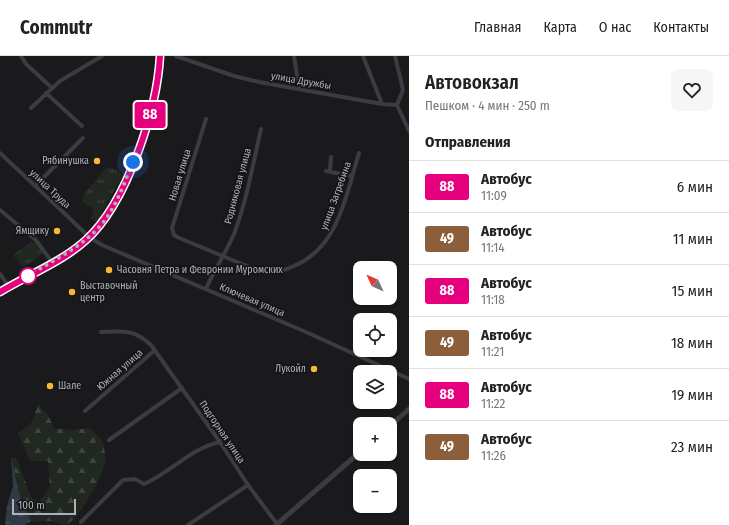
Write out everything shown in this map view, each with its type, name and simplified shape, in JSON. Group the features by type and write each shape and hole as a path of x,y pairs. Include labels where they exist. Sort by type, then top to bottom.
{"main road":[{"path":"0,292 52,262 89,236 101,225 122,191 144,136 158,84 160,56"}],"street":[{"path":"21,56 26,64 51,87"},
{"path":"31,108 51,87 71,73 102,56"},
{"name":"улица Дружбы","path":"176,56 234,76 382,104 397,105"},
{"path":"294,56 299,88"},
{"path":"363,56 382,104"},
{"path":"395,56 403,90 397,105 409,131"},
{"path":"46,93 82,126"},
{"name":"Новая улица","path":"174,235 172,228 206,120"},
{"name":"Родниковая улица","path":"206,289 239,220 248,189 261,129"},
{"path":"35,186 83,138"},
{"name":"улица Труда","path":"0,153 89,236"},
{"name":"улица Загребина","path":"174,235 261,272 268,273 288,269 308,259 322,246 332,233 359,153"},
{"path":"331,157 328,171 352,176"},
{"path":"0,210 35,239 52,262"},
{"name":"Ключевая улица","path":"89,236 102,245 206,289 409,379"},
{"path":"0,274 9,286"},
{"name":"Южная улица","path":"85,411 155,350 143,338 130,331 101,332"},
{"name":"Подгорная улица","path":"155,350 276,525"},
{"path":"109,440 182,388"},
{"path":"397,420 409,409"},
{"path":"81,522 123,480 135,479 144,484 156,479 174,465 213,443 220,442"},
{"path":"276,525 353,458"},
{"path":"188,525 248,485"}],"green space":[{"path":"107,167 119,171 122,176 97,222 91,219 94,209 82,202 84,194"},
{"path":"31,242 37,244 43,254 23,267 13,255"},
{"path":"38,404 48,415 54,428 72,430 90,428 103,441 106,460 96,487 75,518 67,525 50,521 31,521 21,500 11,458 16,457 31,497 39,502 50,488 48,461 30,461 18,433 32,422"}],"water":[{"path":"11,458 21,500 31,521 25,525 5,525 7,506 13,486"}],"bus line":[{"name":"88","path":"0,292 81,244 101,225 122,191 146,129 158,84 160,56"}],"place":[{"name":"Рябинушка","path":"97,161"},
{"name":"Ямщику","path":"57,231"},
{"name":"Часовня Петра и Февронии Муромских","path":"109,270"},
{"name":"Выставочный центр","path":"72,292"},
{"name":"Лукойл","path":"314,369"},
{"name":"Шале","path":"50,386"}],"route":[{"path":"28,276 81,244 101,225 122,191 133,162"}]}
